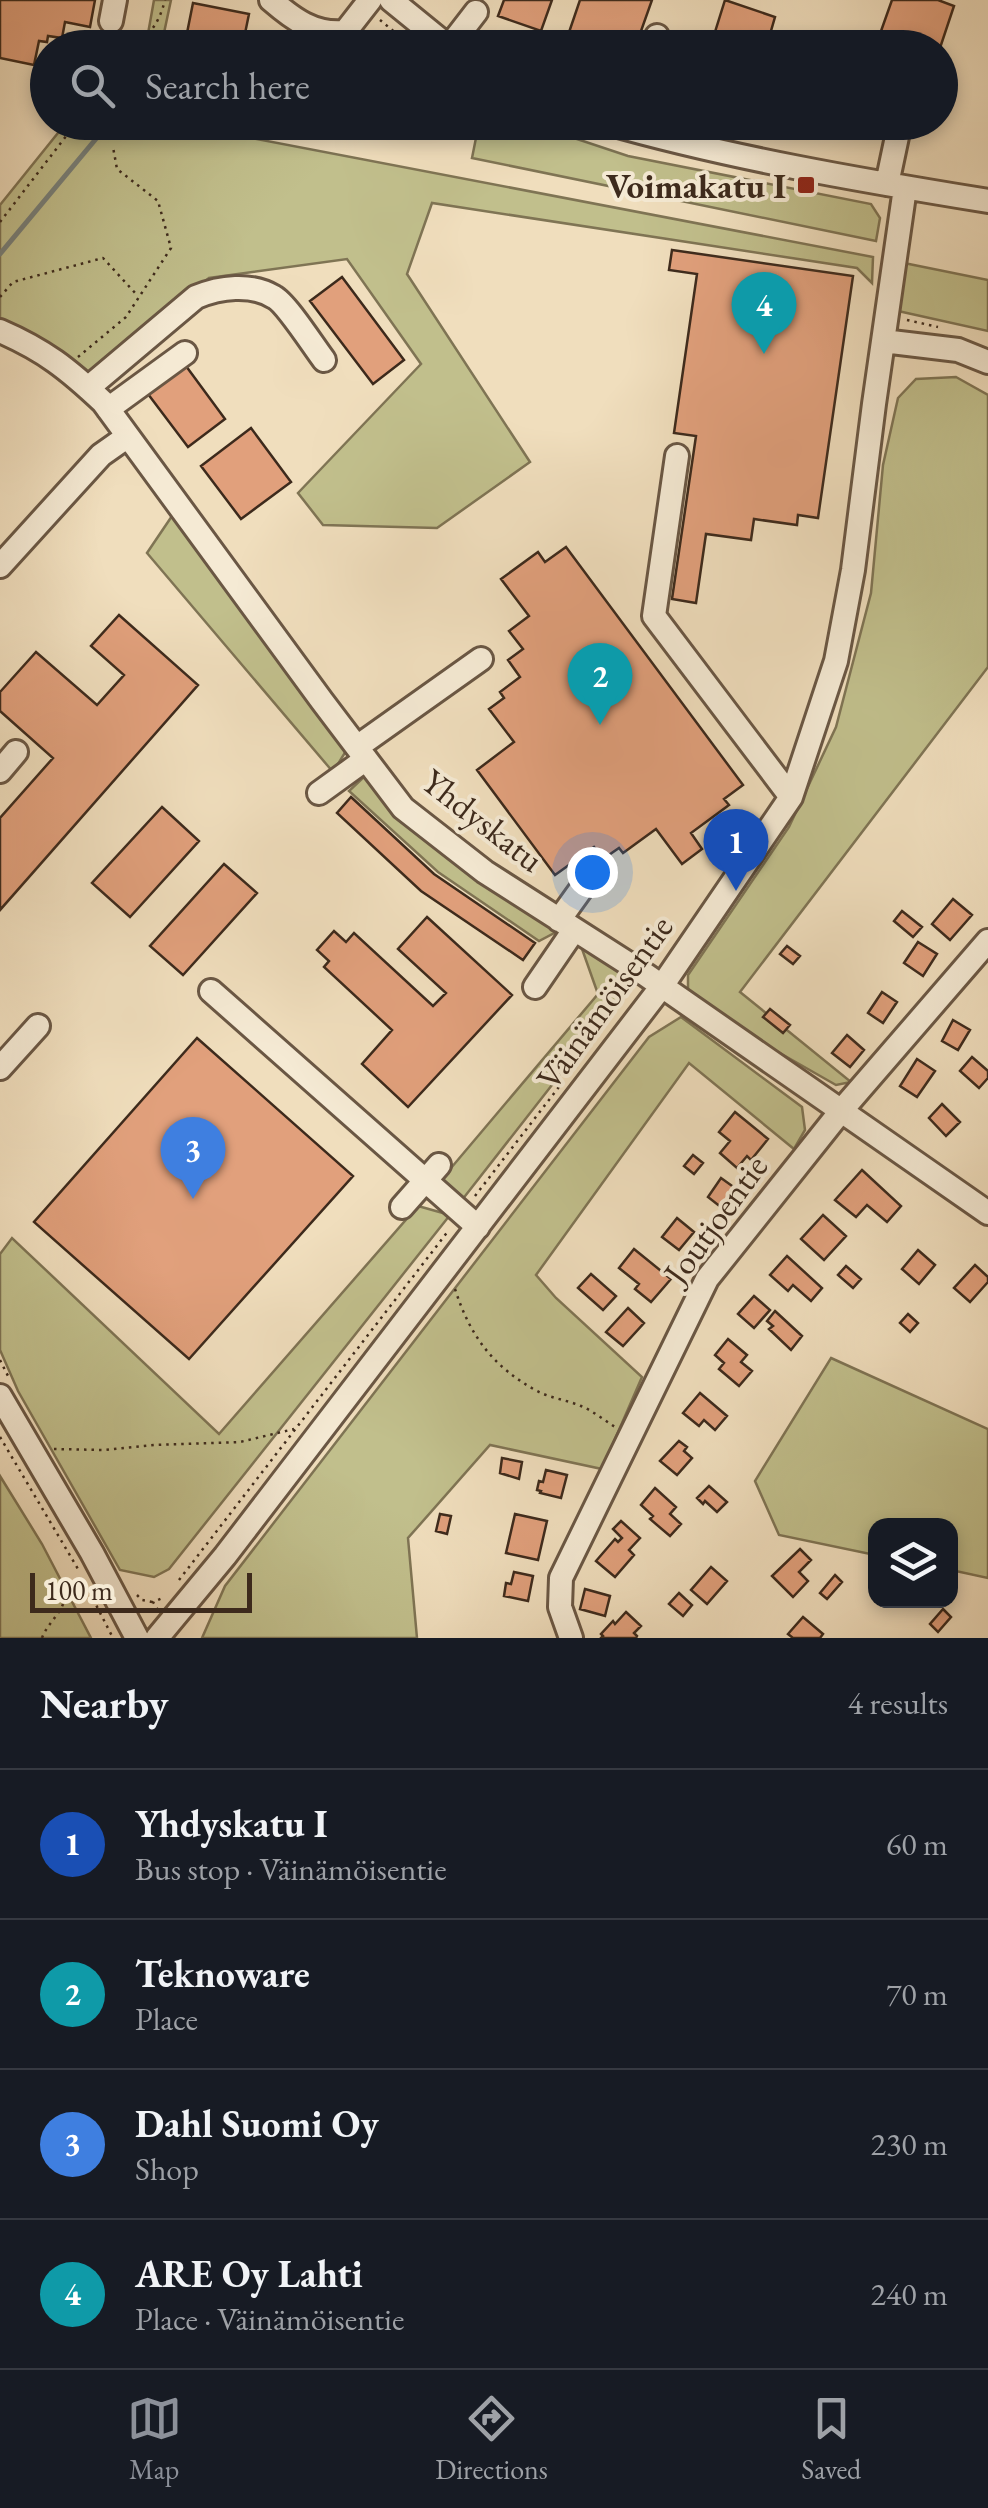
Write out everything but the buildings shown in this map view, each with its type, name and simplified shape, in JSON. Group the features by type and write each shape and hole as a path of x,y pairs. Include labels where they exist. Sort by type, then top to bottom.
{"street":[{"path":"271,0 295,21 321,30"},
{"path":"392,0 429,30"},
{"path":"347,30 367,4"},
{"path":"463,30 476,12"},
{"path":"685,140 774,163 988,201"},
{"name":"Väinämöisentie","path":"162,1633 448,1266 469,1220 662,986 792,797 836,661 853,570 900,219 896,186 898,140"},
{"path":"88,388 196,297 217,288 248,289 276,297 324,360"},
{"name":"Yhdyskatu","path":"0,331 66,368 108,409 404,808 485,872 662,986 988,1213"},
{"path":"883,340 958,350 988,362"},
{"path":"108,409 186,353"},
{"path":"0,566 101,456 128,436"},
{"path":"677,456 654,616 792,797"},
{"path":"319,793 361,753 481,659"},
{"path":"0,770 16,752"},
{"path":"536,987 597,866"},
{"name":"Joutjoentie","path":"571,1638 560,1607 561,1578 707,1279 841,1112 988,941"},
{"path":"211,991 432,1173 469,1220"},
{"path":"0,1068 38,1026"},
{"path":"402,1207 432,1173"},
{"path":"3,1408 92,1553 137,1638"}],"path":[{"path":"153,30 165,0"},
{"path":"367,4 395,30"},
{"path":"0,222 63,140"},
{"path":"66,368 126,317 171,248 158,201 117,169 113,148"},
{"path":"0,297 13,282 103,258 139,298"},
{"path":"887,316 944,329"},
{"path":"176,1584 295,1429 469,1220 565,1079"},
{"path":"448,1266 480,1346 504,1369 539,1392 584,1408 629,1436"},
{"path":"48,1449 106,1450 240,1442 295,1429"},
{"path":"0,1437 83,1578 70,1586 62,1609 47,1625 42,1638"},
{"path":"90,1593 113,1638"},
{"path":"162,1633 153,1602 170,1594"}],"shaded area":[{"path":"154,0 171,0 165,30 149,30"},
{"path":"52,140 262,140 873,257 872,283 857,268 432,203 407,274 530,462 437,528 323,525 298,493 421,364 347,259 209,278 88,379 68,356 0,318 0,205"},
{"path":"476,140 580,140 628,156 871,204 880,218 876,241 472,158"},
{"path":"904,263 988,280 988,331 898,311"},
{"path":"956,377 988,395 988,667 740,992 851,1082 836,1085 764,1044 688,990 688,975 789,827 836,727 871,593 883,465 898,398 916,379"},
{"path":"172,516 346,751 333,772 147,553"},
{"path":"367,774 558,931 539,941 438,872 349,791"},
{"path":"581,946 619,971 627,989 462,1200 440,1181 598,994"},
{"path":"681,1017 802,1107 805,1130 794,1149 689,1063 536,1275 642,1377 602,1469 490,1445 408,1538 417,1638 202,1638 225,1586 649,1037"},
{"path":"418,1206 450,1215 169,1569 154,1577 120,1570 18,1391 0,1350 0,1254 12,1238 219,1434"},
{"path":"831,1358 988,1429 988,1578 958,1572 958,1518 868,1518 868,1554 779,1535 755,1481"},
{"path":"0,1476 42,1544 91,1638 0,1638"}],"waterway":[{"path":"0,254 95,140"}],"place":[{"name":"Voimakatu I","path":"806,185"},
{"name":"ARE Oy Lahti","path":"764,354"},
{"name":"Teknoware","path":"600,725"},
{"name":"Yhdyskatu I","path":"736,891"},
{"name":"Dahl Suomi Oy","path":"193,1199"}]}
